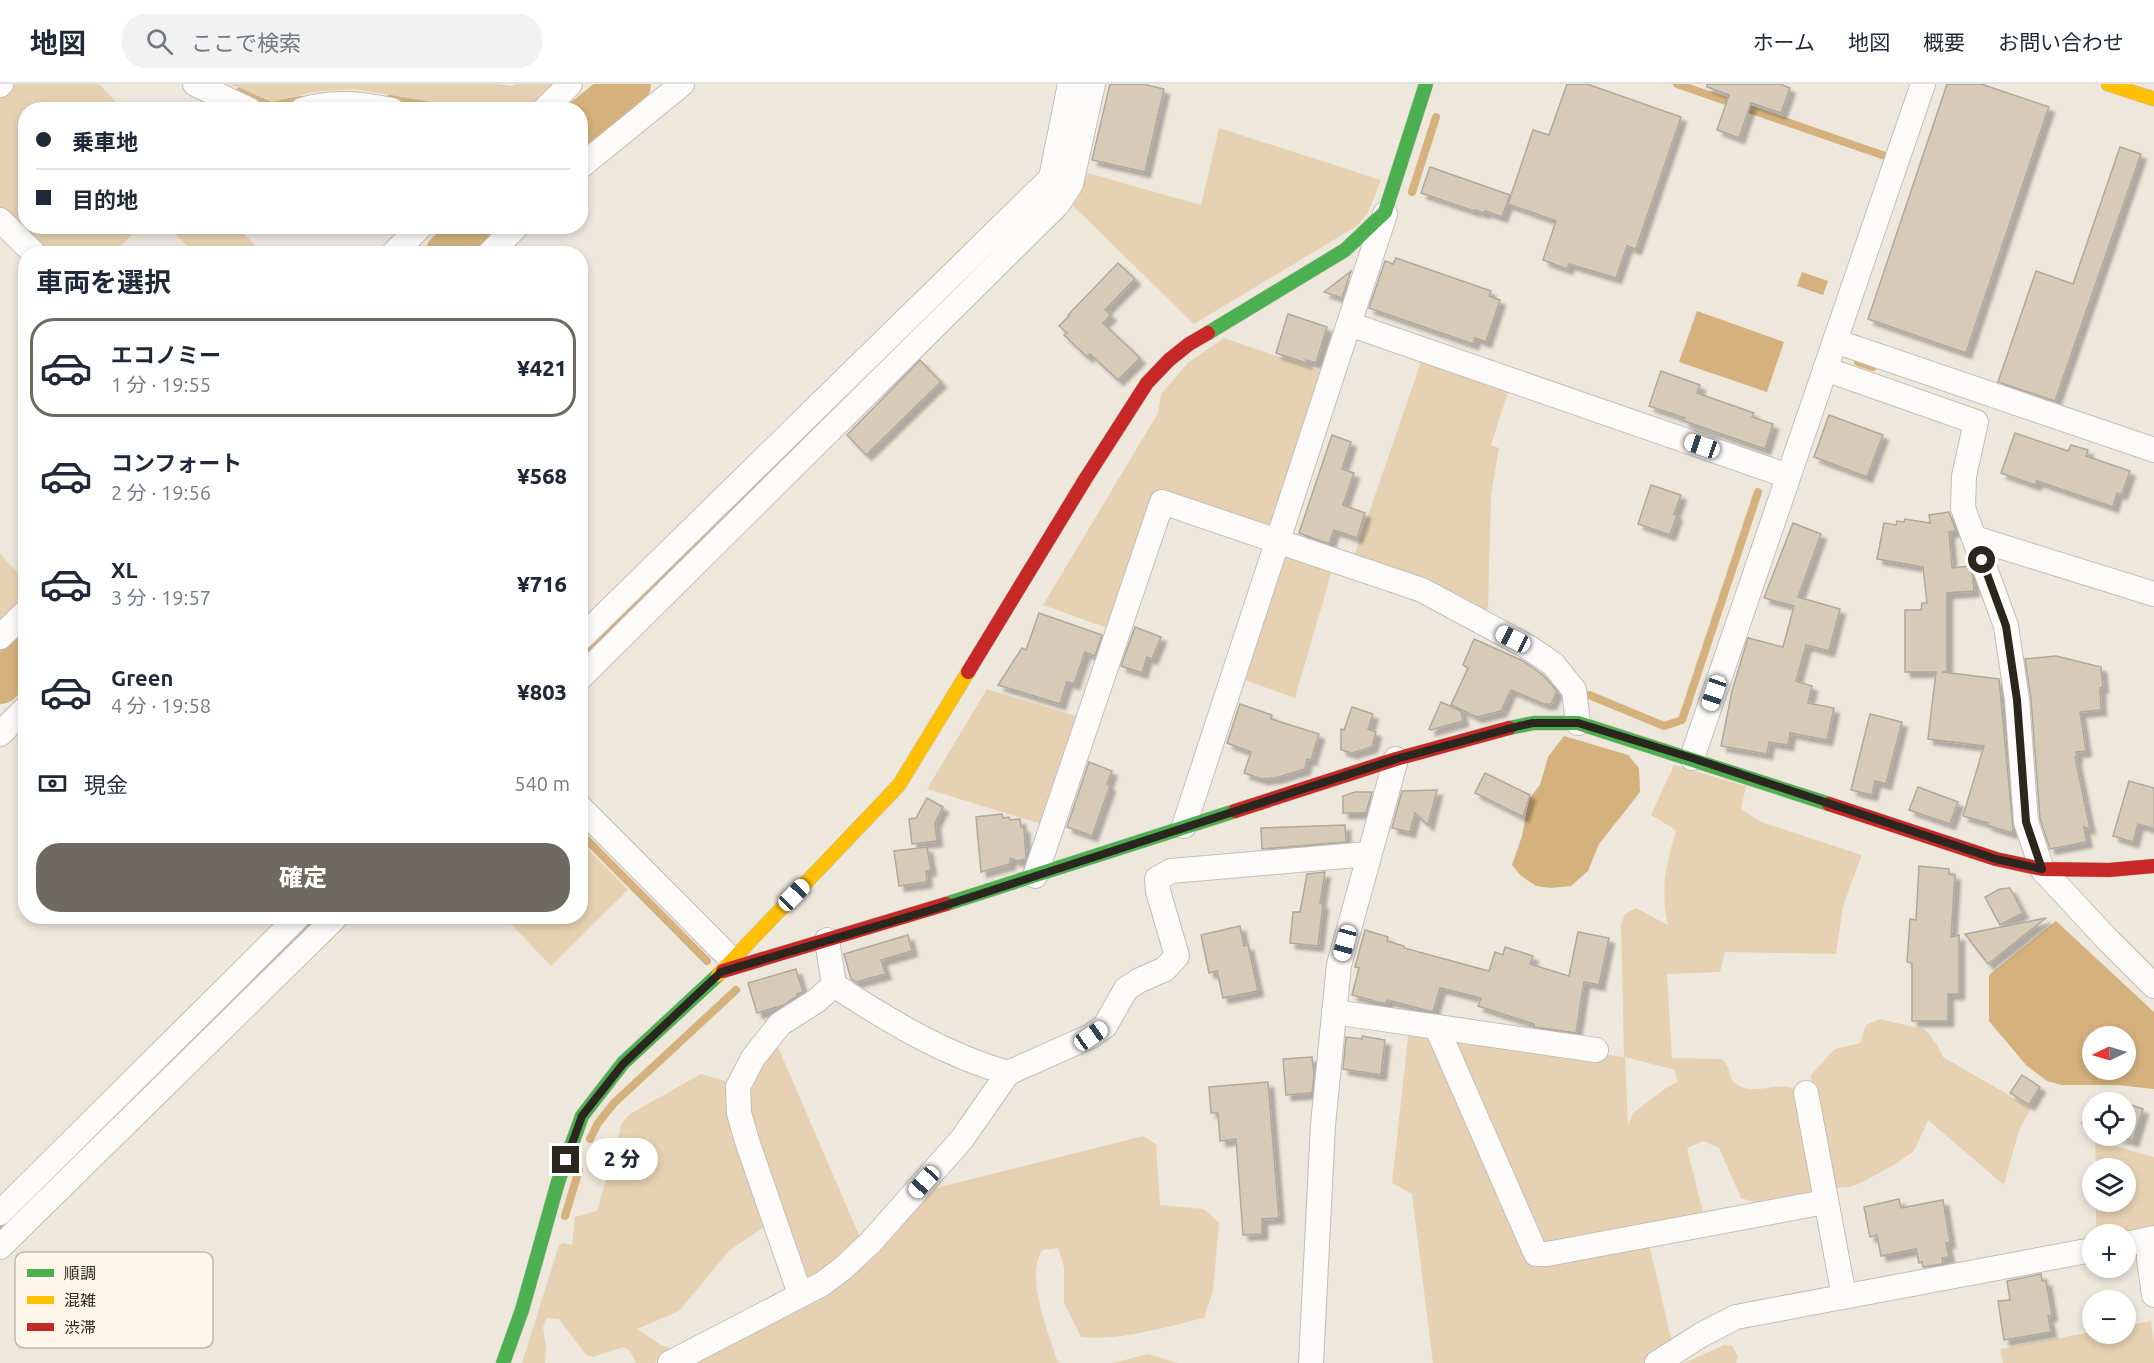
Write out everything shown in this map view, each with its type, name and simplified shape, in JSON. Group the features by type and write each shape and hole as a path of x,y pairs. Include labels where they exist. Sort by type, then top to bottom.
{"street":[{"path":"195,84 233,102"},
{"path":"552,102 570,84"},
{"path":"588,160 682,84"},
{"path":"588,631 1051,178 1070,84"},
{"path":"588,670 1058,204 1071,184 1093,84"},
{"path":"1184,826 1426,84"},
{"path":"1692,758 1923,84"},
{"path":"2108,84 2154,99"},
{"path":"503,1363 522,1310 558,1182 582,1116 623,1064 726,966 899,785 1086,478 1147,383 1169,360 1189,344 1345,250 1385,212"},
{"path":"0,220 26,246"},
{"path":"401,246 413,234"},
{"path":"497,246 509,234"},
{"path":"1349,324 1788,476"},
{"path":"1835,341 2154,450"},
{"path":"1825,369 1976,422 1964,476 1963,508 2006,626 2017,700 2026,822 2042,869 2154,986"},
{"path":"1035,876 1162,502 1422,590 1528,647 1553,664 1574,690 1578,723"},
{"path":"1974,538 2154,594"},
{"path":"0,637 18,620"},
{"path":"0,734 18,716"},
{"path":"726,966 827,940 1035,876 1396,759 1533,723 1578,723 1692,758 1996,859 2042,869 2109,870 2154,866"},
{"path":"1311,1363 1323,1125 1339,965 1396,759"},
{"path":"588,816 726,966"},
{"path":"670,1363 822,1284 842,1269 870,1243 962,1138 1008,1073 1091,1036 1105,1026 1126,989 1165,969 1177,956 1158,891 1157,879 1172,871 1368,854"},
{"path":"0,1213 291,924"},
{"path":"0,1247 329,924"},
{"path":"827,940 834,985 868,1008 934,1045 978,1065 1008,1073"},
{"path":"800,1294 747,1141 739,1113 738,1087 753,1058 780,1024 816,1001 834,985"},
{"path":"1334,1012 1596,1050"},
{"path":"1437,1028 1536,1254 1547,1254 1825,1202"},
{"path":"1806,1093 1844,1296"},
{"path":"2143,1240 2149,1259 2154,1295"},
{"path":"1657,1363 1701,1335 1736,1317 2082,1252"}],"shaded area":[{"path":"10,84 99,84 116,102 18,102 18,223 7,212 0,210 0,96"},
{"path":"229,84 499,84 511,86 557,84 538,102 431,102 355,89 312,92 288,100 270,101"},
{"path":"1219,128 1381,180 1368,213 1357,226 1194,324 1073,206 1084,172 1201,205"},
{"path":"28,234 132,234 121,246 40,246"},
{"path":"175,234 244,234 256,246 188,246"},
{"path":"1802,272 1828,281 1823,295 1797,286"},
{"path":"1697,311 1784,342 1767,392 1679,362"},
{"path":"1224,338 1323,372 1269,531 1155,492 1110,629 1043,605 1158,413 1161,394 1189,362"},
{"path":"1421,362 1508,392 1491,445 1499,448 1491,495 1488,608 1484,616 1353,559"},
{"path":"1282,550 1333,567 1295,698 1242,679"},
{"path":"0,554 18,573 18,602 0,621"},
{"path":"987,689 1079,717 1041,824 927,789"},
{"path":"1564,736 1628,755 1639,768 1640,792 1599,844 1588,871 1571,886 1550,888 1536,886 1520,875 1512,865 1522,836 1529,799 1540,785 1548,757"},
{"path":"1674,765 1746,786 1741,809 1761,822 1862,855 1843,906 1836,954 1725,952 1720,972 1667,974 1672,1058 1721,1059 1727,1065 1733,1081 1742,1087 1758,1089 1784,1087 1800,1092 1817,1192 1771,1204 1741,1198 1719,1148 1703,1141 1687,1148 1705,1220 1544,1246 1446,1034 1624,1057 1621,924 1625,914 1636,908 1668,925 1664,888 1676,830 1651,815","holes":["1625,1057 1675,1070 1677,1082 1633,1113 1628,1125"]},
{"path":"588,849 628,890 551,966 511,924 588,924"},
{"path":"2056,921 2154,1012 2154,1089 2117,1085 2062,1085 2047,1081 2026,1065 1989,1021 1989,975"},
{"path":"1880,1019 1926,1030 1943,1057 2031,1108 2019,1130 2004,1185 1928,1120 1914,1151 1863,1182 1850,1187 1836,1188 1812,1093 1811,1075 1835,1049 1860,1043 1866,1025"},
{"path":"1409,1029 1434,1032 1525,1247 1648,1240 1673,1346 1647,1363 1433,1363 1412,1194 1392,1183"},
{"path":"775,1040 862,1242 808,1286 744,1117 751,1071"},
{"path":"701,1074 735,1084 771,1222 729,1251 679,1311 637,1329 661,1345 678,1351 654,1363 636,1363 629,1350 624,1347 592,1357 586,1355 559,1319 547,1318 543,1327 546,1347 545,1363 522,1363 559,1245 563,1243 572,1245 575,1217 597,1211 622,1123 630,1114"},
{"path":"1143,1136 1156,1144 1160,1205 1204,1209 1219,1223 1213,1291 1204,1318 1127,1335 1081,1337 1064,1303 1064,1267 1058,1248 1042,1250 1037,1261 1036,1274 1044,1320 1060,1363 684,1363 814,1299 932,1189"},
{"path":"2095,1146 2113,1146 2154,1157 2154,1232 2136,1233 2136,1224 2096,1224 2096,1212 2136,1212 2136,1158 2096,1158"},
{"path":"2151,1321 2154,1363 2003,1363 2000,1349 2082,1334 2082,1344 2136,1344 2136,1324"},
{"path":"1724,1345 1732,1346 1738,1356 1736,1363 1684,1363"},
{"path":"1148,1354 1178,1363 1113,1363"}],"building":[{"path":"1110,84 1143,84 1164,89 1145,172 1092,160"},
{"path":"1567,84 1587,84 1681,117 1636,249 1627,246 1616,278 1569,264 1567,269 1543,260 1556,221 1508,204 1533,130 1549,135"},
{"path":"1707,84 1780,84 1790,88 1781,113 1751,103 1739,138 1717,130 1729,95 1707,87"},
{"path":"1947,84 1981,84 2049,107 1966,353 1868,319"},
{"path":"2120,147 2141,154 2055,401 1998,382 2036,271 2073,284"},
{"path":"1430,167 1510,195 1502,217 1485,211 1484,213 1474,211 1421,193"},
{"path":"1396,258 1491,291 1489,296 1500,300 1486,342 1475,338 1473,344 1369,308 1385,261 1393,264"},
{"path":"1118,263 1135,279 1105,310 1111,315 1103,323 1140,358 1118,380 1090,354 1087,357 1064,335 1067,333 1059,326"},
{"path":"1351,271 1342,298 1324,292"},
{"path":"1288,314 1327,327 1316,363 1306,360 1306,363 1276,353"},
{"path":"920,360 941,382 866,455 847,435"},
{"path":"1661,371 1700,385 1697,393 1754,413 1752,417 1773,424 1765,449 1684,421 1685,418 1649,406"},
{"path":"1829,415 1883,435 1867,477 1814,457"},
{"path":"2015,433 2068,451 2071,445 2088,450 2086,456 2130,471 2122,494 2117,493 2113,507 2037,481 2035,485 2001,473"},
{"path":"1332,435 1351,442 1342,469 1354,473 1343,505 1365,513 1357,538 1334,530 1329,544 1299,533"},
{"path":"1651,485 1681,495 1670,535 1638,524"},
{"path":"1949,512 1956,531 1949,532 1952,568 1969,566 1974,591 1947,593 1947,672 1942,672 1999,679 2012,833 1963,816 1984,746 1928,739 1936,672 1905,672 1905,610 1921,610 1922,603 1927,603 1923,567 1877,559 1884,523 1896,525 1897,521 1904,522 1905,519 1930,523 1929,515"},
{"path":"1793,523 1821,534 1798,597 1840,609 1829,651 1806,645 1796,681 1812,686 1808,703 1834,708 1827,740 1790,733 1788,745 1769,742 1767,754 1721,746 1732,691 1748,638 1783,647 1794,606 1764,598"},
{"path":"1039,613 1102,635 1095,656 1085,652 1074,684 1067,682 1060,704 998,685 1022,648 1026,650"},
{"path":"1135,627 1161,637 1152,659 1147,657 1142,673 1121,666"},
{"path":"1474,639 1523,661 1543,675 1557,691 1551,704 1544,704 1511,690 1501,711 1477,717 1451,705 1468,668 1463,665"},
{"path":"2056,656 2101,667 2103,687 2100,688 2101,710 2080,712 2086,751 2076,752 2077,757 2075,757 2090,829 2084,827 2087,842 2050,849 2040,819 2031,699 2025,659"},
{"path":"1441,702 1461,711 1463,721 1431,730 1429,729"},
{"path":"1240,704 1272,715 1271,719 1319,734 1311,760 1307,759 1305,769 1275,778 1262,779 1244,773 1251,752 1227,743"},
{"path":"1352,707 1373,714 1368,729 1376,732 1372,747 1352,753 1341,750 1341,729 1344,730"},
{"path":"1870,714 1902,722 1886,784 1875,781 1872,795 1851,790"},
{"path":"1089,762 1112,771 1107,784 1110,786 1092,836 1067,827"},
{"path":"1485,773 1530,795 1523,817 1475,793"},
{"path":"2129,781 2154,788 2154,829 2138,824 2133,842 2113,836"},
{"path":"1918,787 1958,802 1950,824 1909,810"},
{"path":"1437,790 1428,825 1415,813 1410,832 1392,828 1402,791"},
{"path":"1355,792 1372,792 1366,813 1343,813 1343,796"},
{"path":"927,798 943,807 935,823 937,841 912,844 909,819 916,818"},
{"path":"1002,814 1003,818 1009,817 1010,820 1020,819 1021,827 1024,827 1026,859 1018,861 1010,858 1010,864 981,872 976,817"},
{"path":"1345,825 1346,842 1262,849 1261,828"},
{"path":"927,847 931,870 926,871 927,882 899,886 894,851"},
{"path":"1919,866 1949,869 1949,874 1955,875 1951,937 1959,935 1959,994 1948,994 1948,1021 1912,1021 1912,963 1907,962 1910,919 1916,920"},
{"path":"1325,872 1320,903 1323,904 1318,946 1290,943 1293,912 1300,912 1307,874"},
{"path":"2010,888 2023,913 2000,925 1985,897 2000,889"},
{"path":"2046,918 1988,964 1965,934"},
{"path":"1240,926 1244,946 1248,945 1258,991 1223,998 1217,971 1209,973 1201,935"},
{"path":"1365,930 1388,937 1387,941 1404,946 1404,948 1489,971 1495,952 1503,955 1505,947 1533,956 1530,964 1569,976 1578,932 1609,938 1599,985 1584,982 1576,1033 1534,1027 1534,1024 1478,1006 1481,998 1440,988 1433,1012 1387,1000 1386,1004 1352,995 1359,968 1355,967"},
{"path":"908,935 912,951 881,960 886,974 856,982 851,979 844,954"},
{"path":"796,969 803,992 784,1005 757,1013 748,983"},
{"path":"1362,1036 1385,1040 1381,1075 1343,1069 1346,1037 1362,1039"},
{"path":"1312,1057 1314,1075 1312,1093 1286,1095 1283,1059"},
{"path":"2022,1075 2040,1087 2029,1105 2010,1093"},
{"path":"1268,1082 1279,1218 1262,1219 1262,1234 1243,1235 1236,1139 1220,1141 1218,1113 1211,1113 1209,1087"},
{"path":"2136,1107 2143,1109 2136,1131"},
{"path":"1899,1199 1901,1208 1943,1200 1950,1242 1946,1243 1949,1257 1942,1258 1943,1264 1923,1267 1922,1262 1919,1263 1916,1249 1881,1256 1877,1235 1870,1237 1864,1207"},
{"path":"2041,1274 2042,1281 2046,1281 2052,1315 2048,1316 2051,1332 2004,1340 1998,1301 2010,1300 2007,1281"}],"waterway":[{"path":"588,117 629,84"},
{"path":"1677,84 1885,156"},
{"path":"239,92 262,102"},
{"path":"390,99 407,102"},
{"path":"291,102 301,100"},
{"path":"1412,192 1436,117"},
{"path":"455,246 468,234"},
{"path":"1858,362 1873,367"},
{"path":"588,649 858,386"},
{"path":"1589,695 1664,726 1682,720 1758,492"},
{"path":"0,682 18,664"},
{"path":"588,841 707,961"},
{"path":"256,979 311,924"},
{"path":"590,1139 598,1123 614,1103 736,990"},
{"path":"565,1216 579,1170"},
{"path":"0,1230 33,1198"}],"traffic: fast":[{"path":"1208,333 1345,250 1385,212 1426,84"},
{"path":"1509,728 1534,723 1578,723 1829,804"},
{"path":"946,904 1235,811"},
{"path":"503,1363 522,1310 558,1182 582,1116 623,1063 718,975"}],"traffic: slow":[{"path":"2108,84 2154,99"},
{"path":"718,975 899,785 968,672"}],"traffic: jam":[{"path":"968,672 1086,478 1147,383 1169,360 1208,333"},
{"path":"1235,811 1396,759 1509,728"},
{"path":"1829,804 1996,859 2042,869 2109,870 2154,866"},
{"path":"723,971 946,904"}],"route":[{"path":"566,1160 582,1116 623,1064 721,972 934,909 1396,759 1533,723 1578,723 1692,758 1996,859 2042,869 2026,822 2017,700 2006,626 1982,560"}]}
